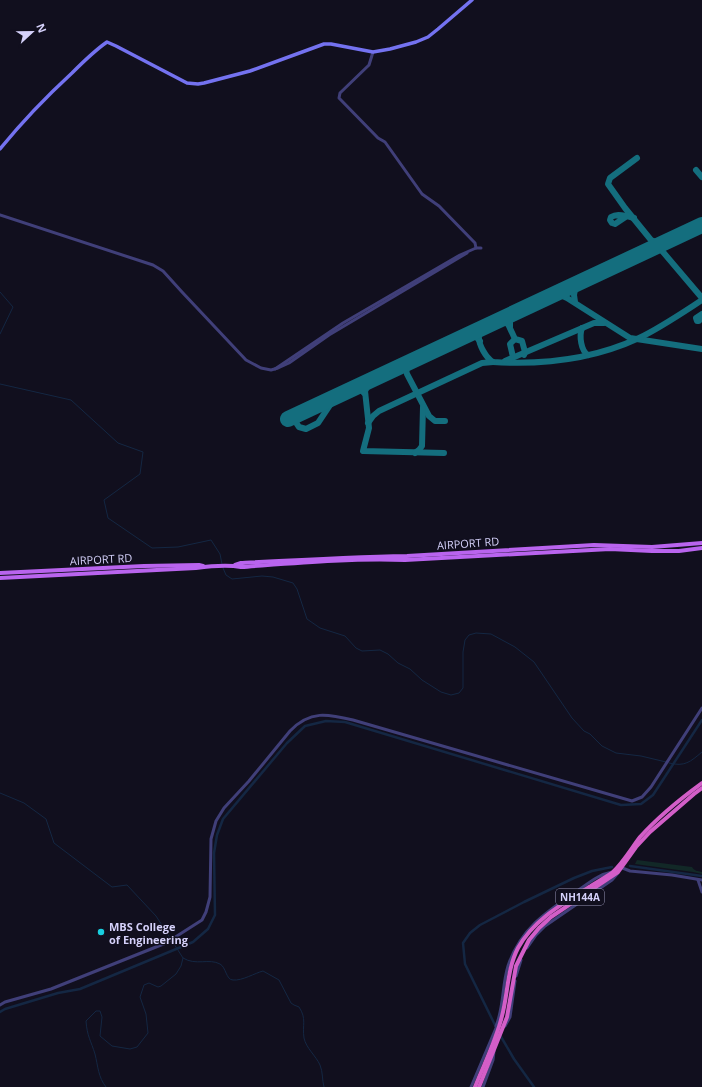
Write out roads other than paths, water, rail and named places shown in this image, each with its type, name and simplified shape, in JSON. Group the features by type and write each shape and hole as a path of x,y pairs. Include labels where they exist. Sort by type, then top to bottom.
{"highway":[{"name":"NH144A","path":"509,992 509,973 514,957 531,930 554,910 620,868 647,830 691,790 702,783"},
{"name":"NH144A","path":"479,1087 494,1051 514,972 525,946 551,917 574,904 620,868 650,832 702,788"},
{"name":"NH144A","path":"474,1087 499,1030"}],"main road":[{"path":"0,148 60,84 97,49 107,42 187,83 198,84 250,71 324,44 373,52 406,45 428,37 472,0"},
{"name":"AIRPORT RD","path":"233,565 241,563 317,558 407,556 594,545 652,547 702,543"},
{"path":"0,578 196,568 203,566 241,566 385,559 405,560 610,548 679,551 702,548"},
{"name":"AIRPORT RD","path":"0,573 144,566 203,566"}],"street":[{"path":"373,52 369,65 340,93 339,98 378,138 386,143 420,191 439,206 475,243 476,248"},
{"path":"0,216 153,265 163,272 178,287 246,360 261,368 273,370 289,363 329,335 467,253 476,248 481,248"},
{"path":"0,1005 5,1002 52,989 166,943 199,923 206,912 210,891 211,839 213,828 222,811 293,728 309,718 323,714 354,720 632,801 644,795 651,787 702,708"},
{"path":"620,868 630,871 672,875 700,880 702,892"},
{"path":"471,1087 499,1030 510,1017 509,992"},
{"path":"482,1087 494,1060 494,1051"}],"waterway":[{"path":"0,292 13,307 0,334"},
{"path":"0,384 71,400 118,443 143,452 140,474 104,500 108,518 152,548 178,547 211,540 220,554 222,564"},
{"path":"223,568 226,575 232,579 262,576 273,577 293,583 297,589 307,619 320,628 345,636 356,648 362,651 380,650 388,654 398,663 410,669 422,680 441,692 451,695 459,693 463,688 463,652 465,640 469,635 476,633 491,634 515,647 534,662 572,718 584,731 590,734 602,746 616,753 641,756 666,762"},
{"path":"0,1012 5,1009 58,993 80,989 193,942 208,929 215,915 214,853 217,835 223,819 287,743 305,726 326,721 345,722 621,805 641,804 653,795 702,720"},
{"path":"669,763 687,763 702,752"},
{"path":"0,793 24,803 46,819 54,843 112,887 127,885 156,916 183,958 198,962 216,962 224,968 229,978 233,980 244,978 263,971 279,980 291,1003 299,1007 303,1015 305,1042 320,1065 324,1087"},
{"path":"630,866 702,876"},
{"path":"496,1027 465,964 463,943 470,933 480,925 574,878 592,871 612,867"},
{"path":"106,1087 100,1075 95,1054 88,1035 86,1021 96,1011 100,1011 102,1017 100,1036 112,1046 130,1049 137,1047 148,1033 146,1014 140,997 144,985 149,983 158,987 161,986 176,974 181,966 183,958"},
{"path":"500,1035 514,1059 534,1087"}],"place":[{"name":"MBS College of Engineering","path":"101,932"}]}
